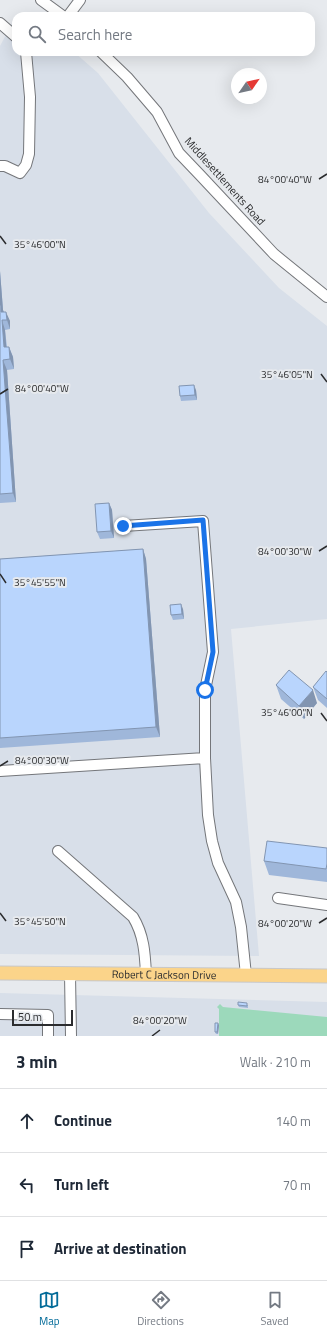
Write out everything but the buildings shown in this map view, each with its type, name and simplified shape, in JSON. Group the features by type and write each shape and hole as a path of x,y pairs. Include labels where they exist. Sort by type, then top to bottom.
{"main road":[{"name":"Robert C Jackson Drive","path":"0,973 327,976"}],"street":[{"path":"41,0 58,12"},
{"path":"71,12 80,0"},
{"path":"0,23 12,34"},
{"path":"0,166 5,166 20,173 26,165 29,154 30,97 26,56"},
{"name":"Middlesettlements Road","path":"105,56 127,76 156,112 179,153 274,254 327,297"},
{"path":"123,526 203,520 213,652 205,690 205,758 208,815 212,841 218,863 236,902 241,927 246,975"},
{"path":"0,771 205,758"},
{"path":"58,851 133,917 140,927 146,974"},
{"path":"278,898 327,905"},
{"path":"70,974 71,1036"},
{"path":"0,1014 48,1015 48,1036"}],"shaded area":[{"path":"12,24 12,56 79,56 98,73 209,213 279,288 327,326 327,619 231,629 259,956 0,954 0,46"},
{"path":"0,993 327,1002 327,1036 0,1036"}],"green space":[{"path":"220,1004 223,1007 327,1017 327,1036 219,1036 219,1009 217,1007"}],"route":[{"path":"123,526 203,520 213,652 205,690"}]}
